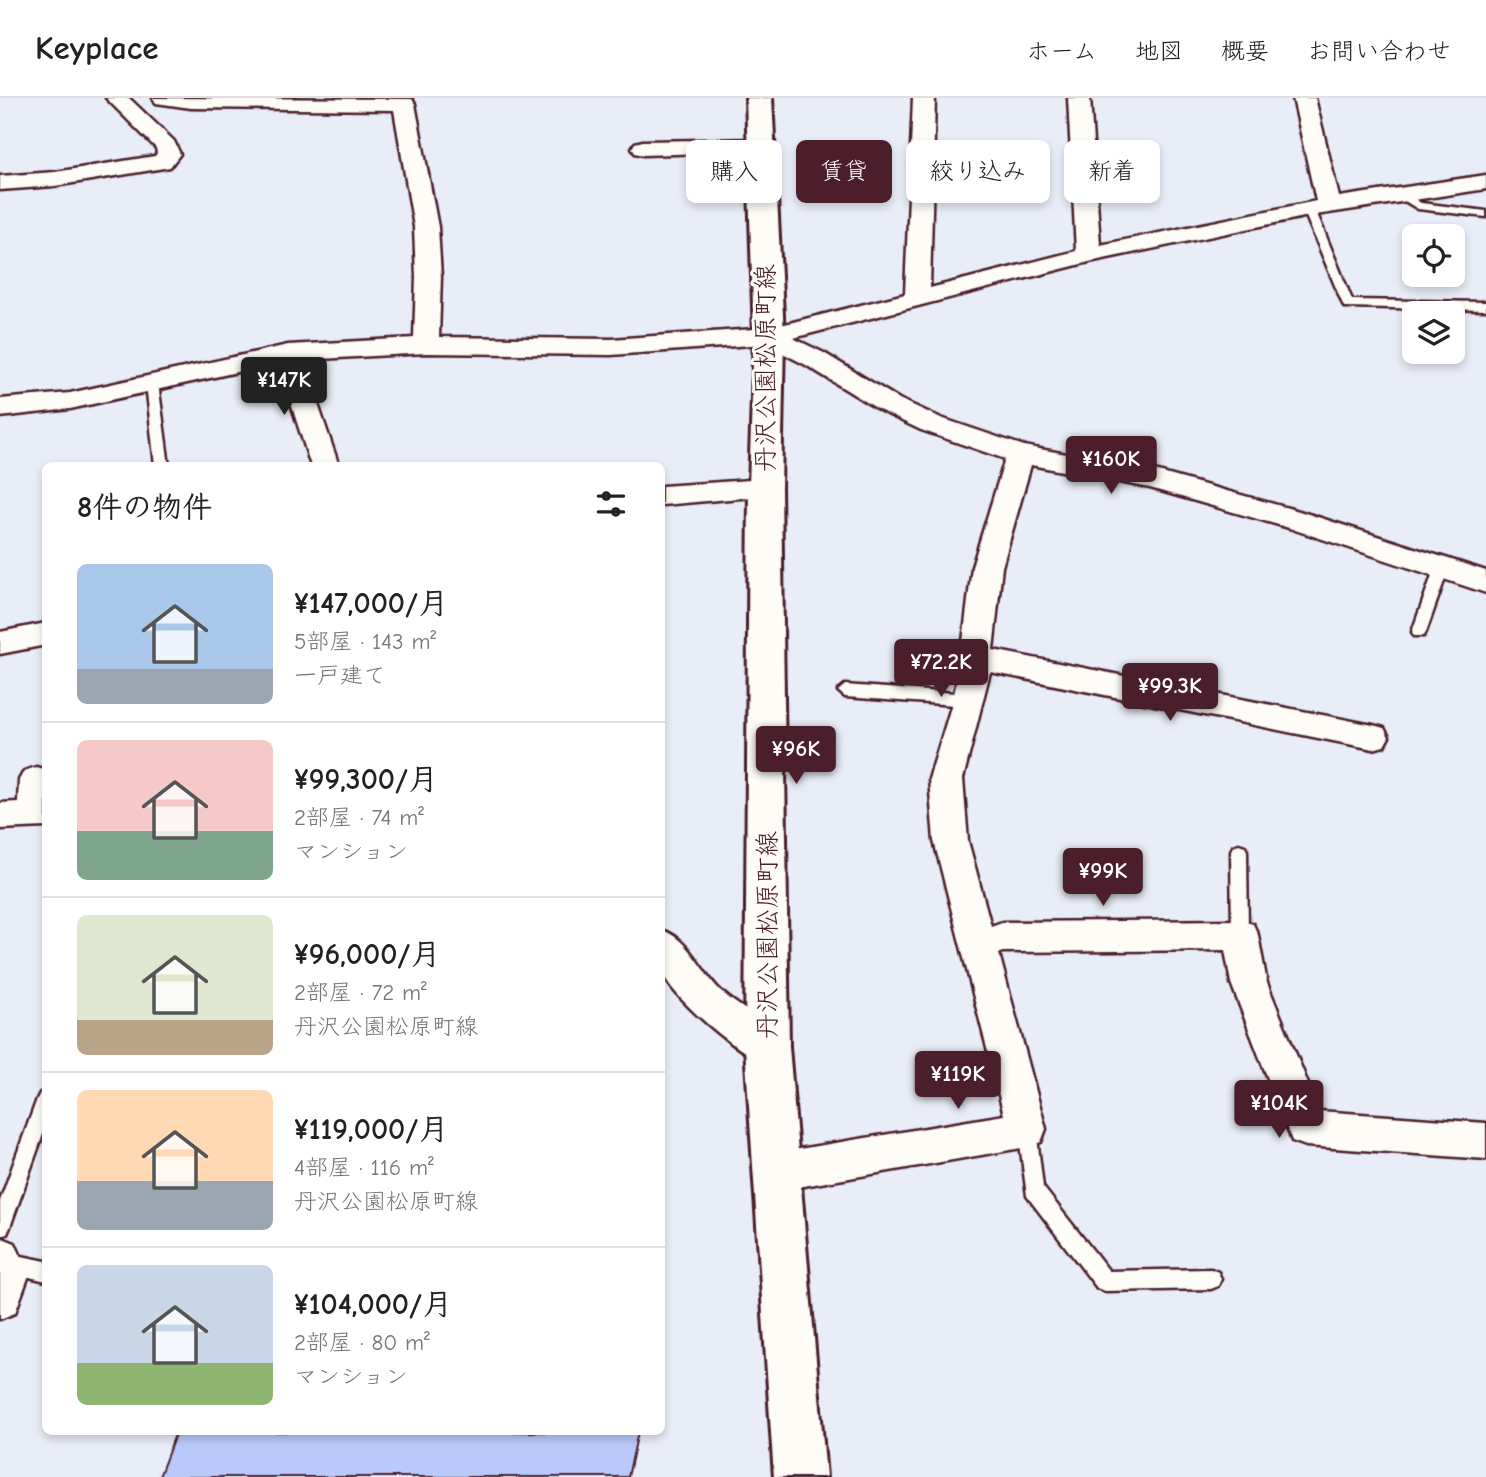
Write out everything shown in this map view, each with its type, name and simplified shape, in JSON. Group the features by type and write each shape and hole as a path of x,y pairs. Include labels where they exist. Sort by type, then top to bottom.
{"main road":[{"name":"丹沢公園松原町線","path":"759,98 761,140"},
{"name":"丹沢公園松原町線","path":"763,203 769,336 765,488 767,1048 800,1477"}],"street":[{"path":"0,183 55,179 162,162 169,154 166,146 117,98"},
{"path":"164,98 191,101 404,104 409,144 421,190 430,270 426,345"},
{"path":"917,300 924,98"},
{"path":"1079,98 1088,255"},
{"path":"1304,98 1319,208"},
{"path":"643,148 686,147"},
{"path":"0,408 70,401 288,353 426,345 611,347 769,336 1088,255 1319,208 1486,182"},
{"path":"769,336 815,359 890,405 931,424 1020,454 1151,479 1300,521 1486,582"},
{"path":"288,353 324,462"},
{"path":"775,1171 1027,1129 951,841 946,779 977,657 987,567 1020,454"},
{"path":"665,496 765,488"},
{"path":"0,643 42,635"},
{"path":"977,657 1373,737"},
{"path":"25,814 37,797 36,780"},
{"path":"978,946 1002,937 1240,935 1249,983 1306,1128 1486,1141"},
{"path":"665,949 708,1003 767,1048"}],"lane":[{"path":"1402,195 1418,206 1486,214"},
{"path":"1319,208 1348,304 1486,306"},
{"path":"152,383 162,462"},
{"path":"1419,632 1442,567"},
{"path":"845,691 968,700"},
{"path":"1238,851 1240,935"},
{"path":"42,1113 1,1261 42,1269"},
{"path":"1027,1129 1034,1190 1104,1281 1211,1279"}],"building":[{"path":"175,1435 637,1435 628,1477 159,1477"}]}
